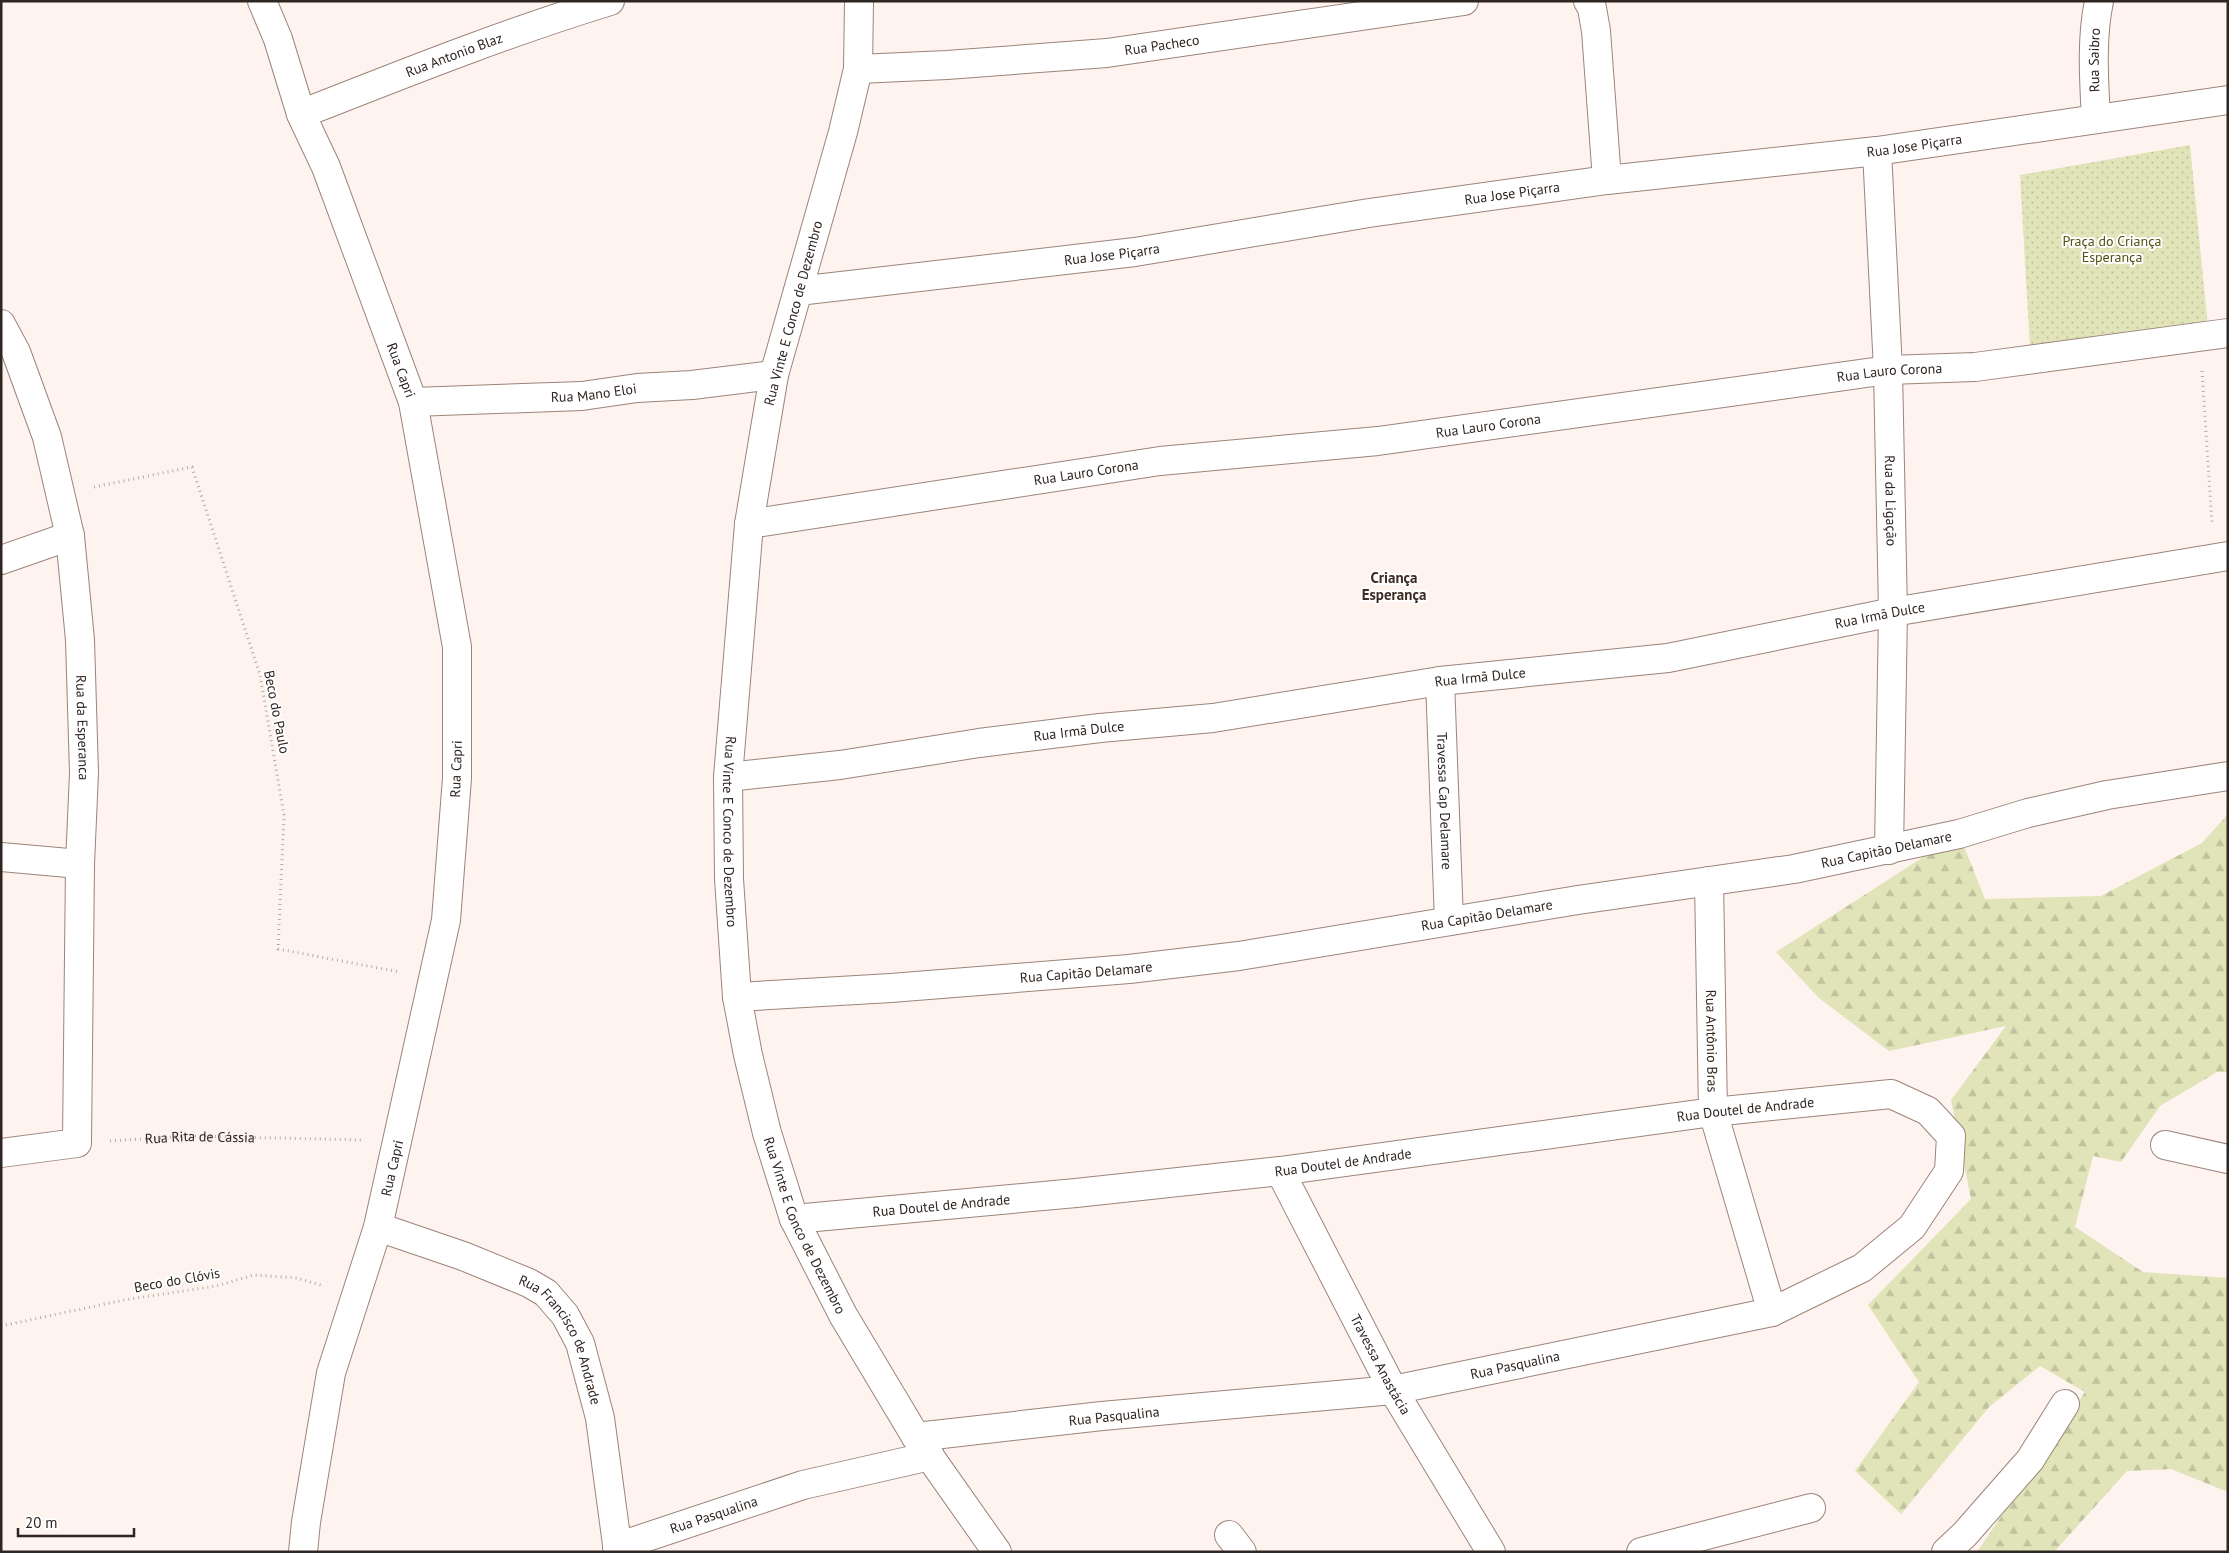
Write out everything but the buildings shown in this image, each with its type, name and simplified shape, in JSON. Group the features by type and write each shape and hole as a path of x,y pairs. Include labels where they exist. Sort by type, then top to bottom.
{"street":[{"name":"Rua Capri","path":"262,1 278,39 301,114 326,167 413,402 457,647 457,778 446,920 378,1227 331,1373 306,1522 303,1552"},
{"name":"Rua Antonio Blaz","path":"301,114 452,55 557,17 610,1"},
{"name":"Rua Vinte E Conco de Dezembro","path":"860,1 858,69 843,132 774,375 749,524 728,777 729,879 737,997 748,1055 767,1133 794,1219 844,1315 923,1447 997,1552"},
{"name":"Rua Pacheco","path":"858,69 947,65 1107,53 1320,12 1464,1"},
{"path":"1588,1 1592,8 1596,32 1607,180"},
{"name":"Rua Saibro","path":"2096,119 2093,70 2095,19 2099,1"},
{"name":"Rua Jose Piçarra","path":"798,290 1135,252 1369,213 1607,180 1877,151 2228,100"},
{"name":"Rua da Ligação","path":"1877,151 1888,370 1893,612 1889,850"},
{"name":"Rua da Esperanca","path":"1,324 16,352 47,437 70,536 80,640 84,773 80,864 77,1143"},
{"name":"Rua Lauro Corona","path":"749,524 1160,460 1378,440 1888,370 1975,367 2228,333"},
{"name":"Rua Mano Eloi","path":"413,402 582,396 637,388 692,385 774,375"},
{"path":"1,560 70,536"},
{"name":"Rua Irmã Dulce","path":"728,777 840,765 979,743 1100,728 1213,718 1440,681 1668,658 1893,612 2221,557"},
{"name":"Travessa Cap Delamare","path":"1440,681 1449,921"},
{"name":"Rua Capitão Delamare","path":"737,997 891,988 1129,969 1240,956 1449,921 1794,869 1959,834 2028,813 2107,795 2228,776"},
{"path":"1,857 80,864"},
{"name":"Rua Antônio Bras","path":"1709,881 1713,1112 1772,1312"},
{"name":"Rua Doutel de Andrade","path":"794,1219 1076,1194 1280,1171 1713,1112 1891,1094"},
{"name":"Rua Pasqualina","path":"617,1549 803,1485 923,1447 1102,1416 1393,1390 1772,1312 1862,1268 1912,1227 1949,1171 1951,1136 1928,1111 1891,1094"},
{"path":"1,1153 77,1143"},
{"path":"2165,1145 2228,1159"},
{"name":"Travessa Anastácia","path":"1280,1171 1393,1390 1491,1552"},
{"name":"Rua Francisco de Andrade","path":"378,1227 464,1256 529,1283 546,1293 565,1315 580,1343 600,1418 617,1549"},
{"path":"1946,1552 1965,1534 2030,1460 2065,1404"},
{"path":"1641,1552 1811,1508"}],"path":[{"path":"2200,338 2221,557"},
{"name":"Beco do Paulo","path":"60,494 192,467 260,675 284,815 278,950 432,978"},
{"name":"Rua Rita de Cássia","path":"77,1143 189,1136 398,1141"},
{"name":"Beco do Clóvis","path":"1,1326 124,1300 216,1286 254,1276 297,1278 356,1296"}],"green space":[{"name":"Praça do Criança Esperança","path":"2190,145 2208,327 2030,348 2020,175"},
{"path":"2228,814 2228,1072 2217,1072 2160,1106 2121,1162 2093,1156 2075,1227 2143,1272 2228,1278 2228,1492 2171,1469 2127,1471 2054,1552 1977,1552 2085,1392 2040,1366 1989,1407 1901,1514 1855,1471 1919,1382 1868,1305 1971,1199 1951,1100 2006,1026 1889,1051 1819,998 1776,952 1959,834 1985,899 2101,896 2202,843"}],"district":[{"name":"Criança Esperança","path":"1394,586"}]}
